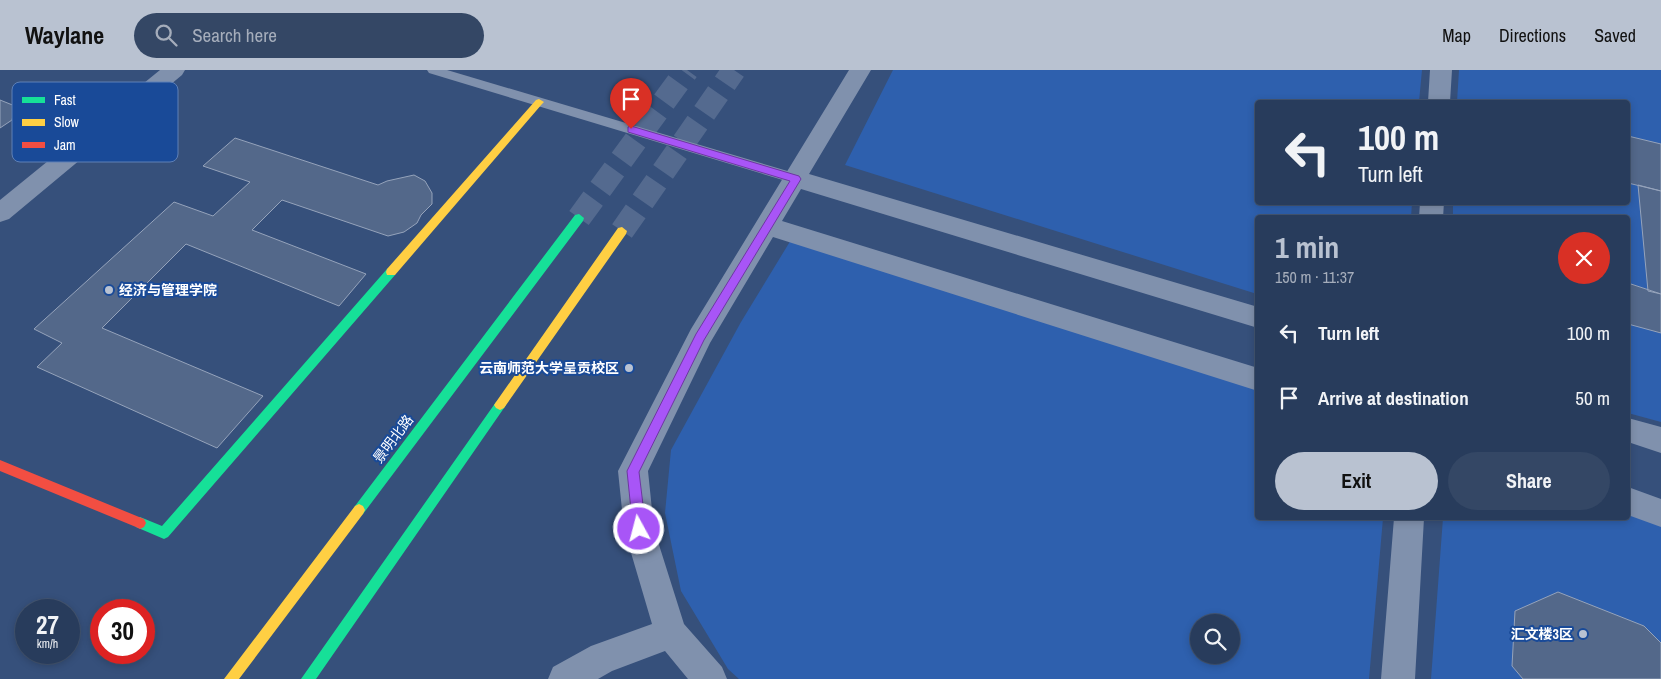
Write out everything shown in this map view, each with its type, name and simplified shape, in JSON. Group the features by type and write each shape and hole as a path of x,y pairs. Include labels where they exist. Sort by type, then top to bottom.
{"main road":[{"path":"0,465 164,533 539,102"},
{"name":"景明北路","path":"231,679 579,218"},
{"path":"308,679 622,231"}],"street":[{"path":"159,82 174,70"},
{"path":"710,679 671,633 639,529 633,471 700,338 860,70"},
{"path":"1439,100 1441,70"},
{"path":"0,213 62,162"},
{"path":"796,179 1255,317"},
{"path":"768,226 1255,379"},
{"path":"1630,431 1661,440"},
{"path":"1630,502 1661,512"},
{"path":"1398,679 1410,520"},
{"path":"565,679 603,658 671,633"}],"lane":[{"path":"433,70 796,179"}],"shaded area":[{"path":"893,70 1422,70 1419,100 1255,100 1255,205 1412,205 1411,215 1255,215 1255,293 845,165"},
{"path":"1459,70 1661,70 1661,422 1630,414 1630,215 1453,215 1453,205 1630,205 1630,100 1457,100"},
{"path":"797,230 1255,388 1255,520 1383,520 1369,679 739,679 728,669 681,591 665,513 671,450 741,322"},
{"path":"1630,513 1661,522 1661,679 1431,679 1443,520 1630,520"}],"building":[{"path":"0,100 12,105 12,120 0,128"},
{"path":"1630,136 1661,144 1661,191 1630,183"},
{"name":"经济与管理学院","path":"235,138 378,185 414,175 425,181 432,193 432,204 421,215 417,223 404,232 388,236 282,200 252,230 366,274 339,306 186,244 102,328 263,396 217,448 37,367 62,343 34,329 174,202 213,216 250,182 203,166"},
{"path":"1638,185 1661,191 1661,294 1648,291"},
{"path":"1630,284 1661,294 1661,333 1630,325"},
{"name":"汇文楼3区","path":"1558,592 1644,626 1661,643 1661,679 1523,679 1512,666 1515,611"}],"tunnel":[{"path":"579,218 687,70"},
{"path":"622,231 734,70"}],"traffic: fast":[{"path":"359,510 579,218"},
{"path":"140,523 164,533 391,272"},
{"path":"308,679 500,405"}],"traffic: slow":[{"path":"391,272 539,102"},
{"path":"500,405 622,231"},
{"path":"231,679 359,510"}],"traffic: jam":[{"path":"0,465 140,523"}],"place":[{"name":"经济与管理学院","path":"109,290"},
{"name":"云南师范大学呈贡校区","path":"629,368"},
{"name":"汇文楼3区","path":"1583,634"}],"route":[{"path":"631,129 796,179 700,338 633,471 639,529"}]}
